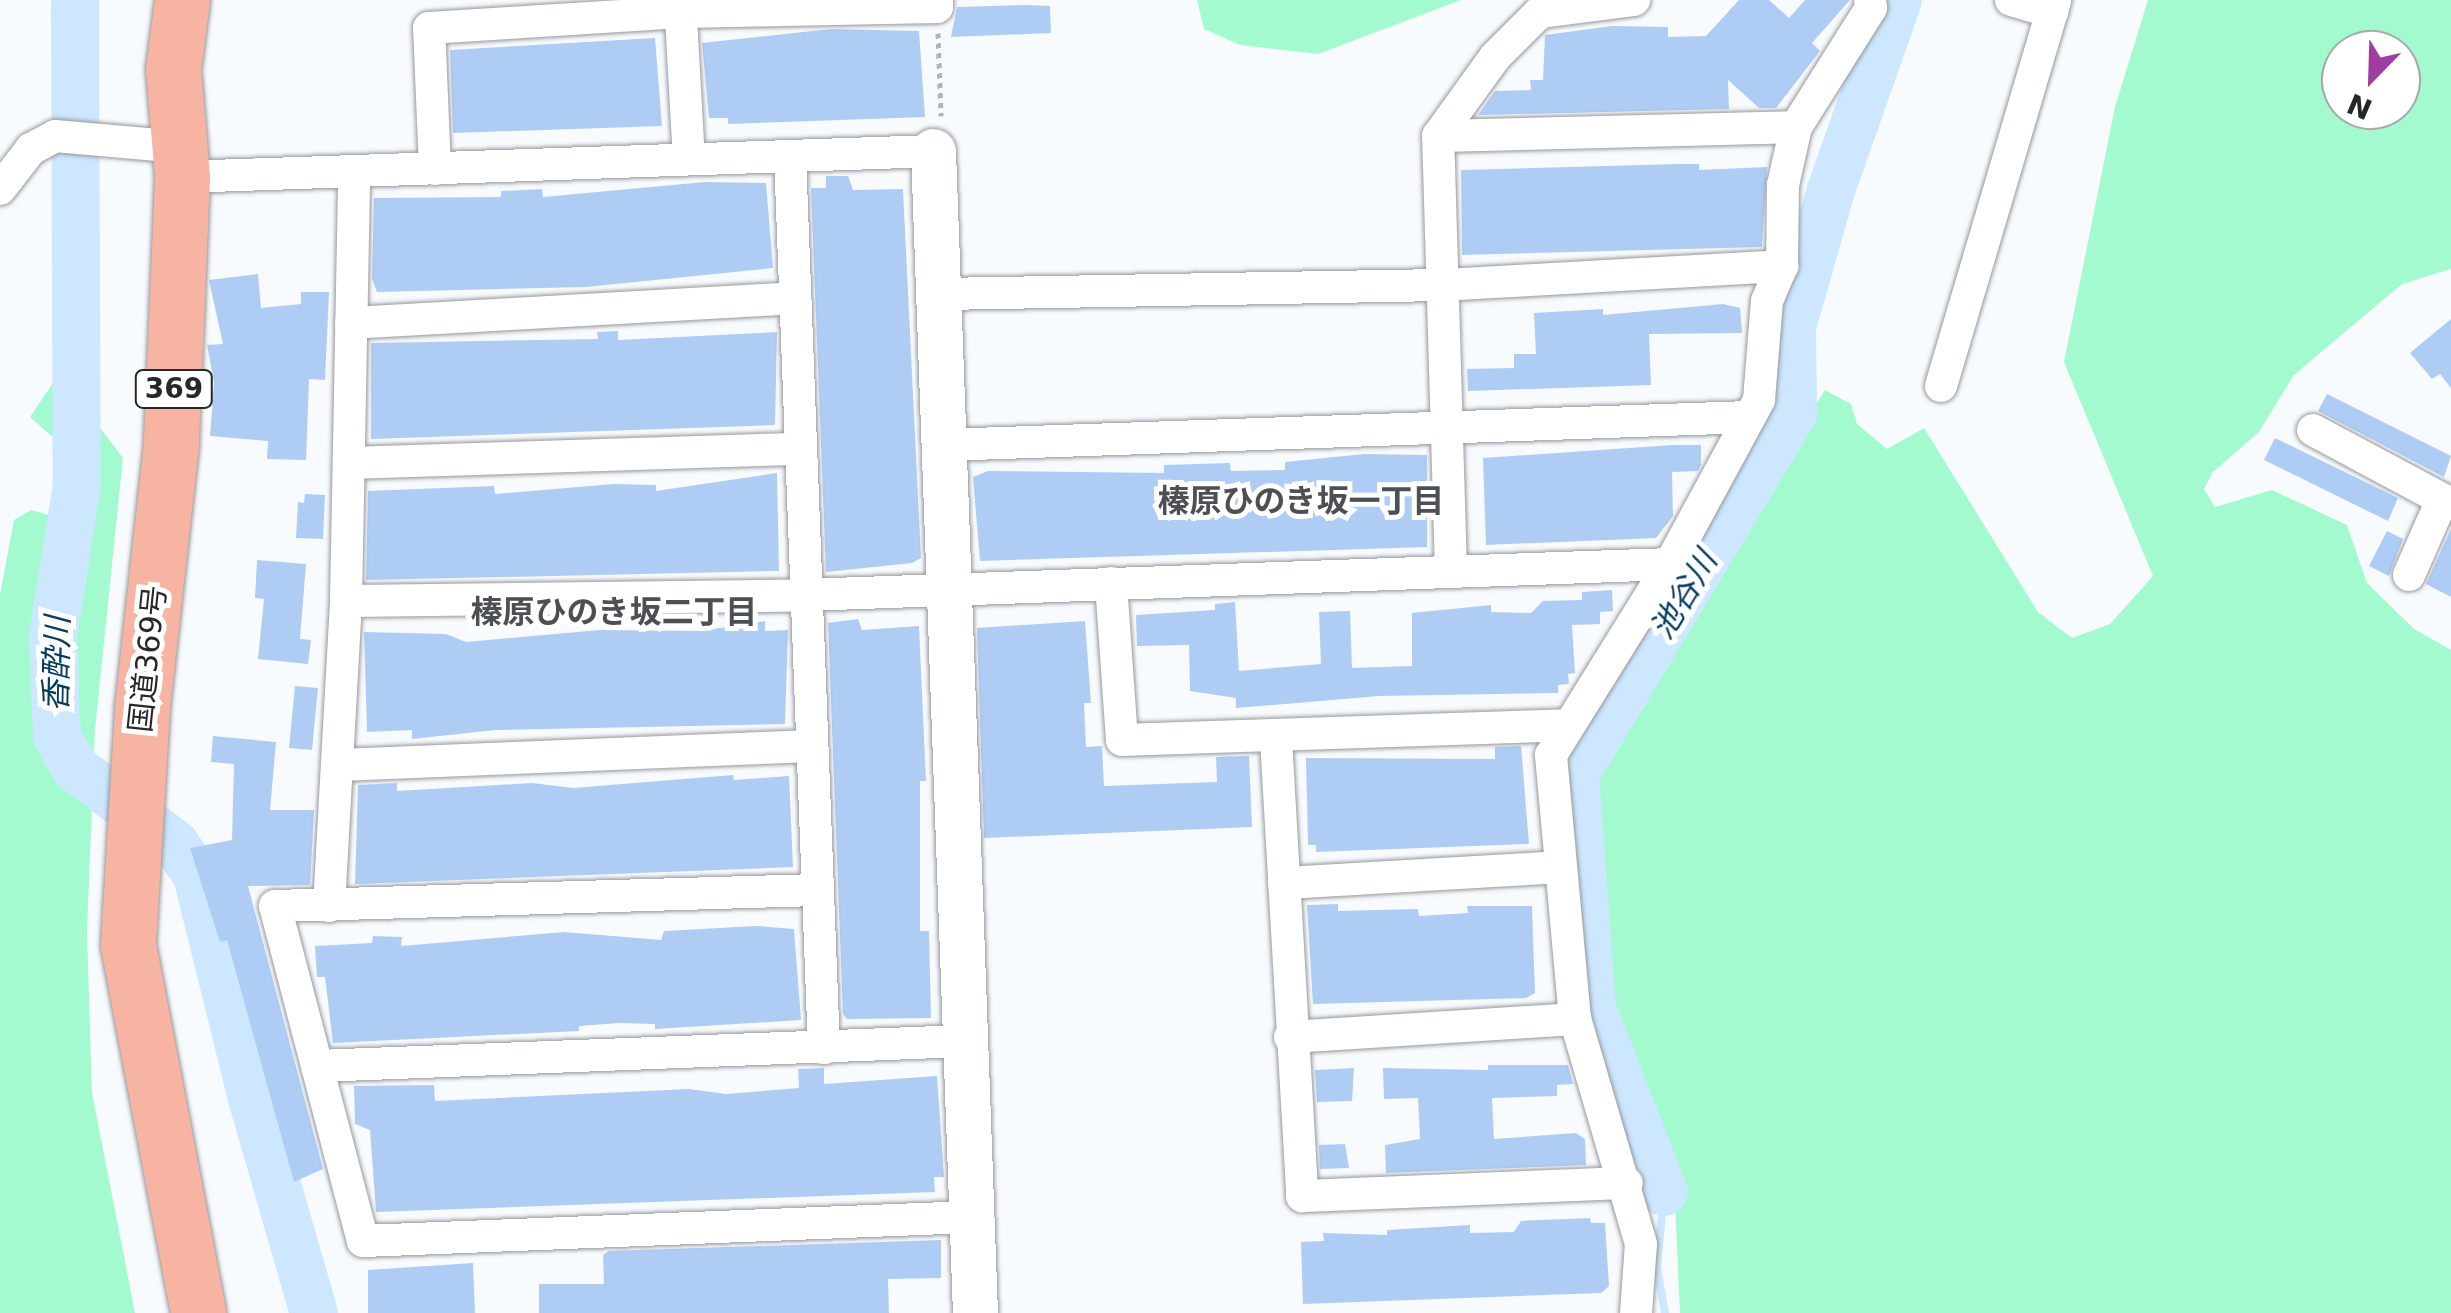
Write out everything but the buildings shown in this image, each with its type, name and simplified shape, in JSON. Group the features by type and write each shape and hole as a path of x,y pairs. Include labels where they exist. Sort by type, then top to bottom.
{"highway":[{"name":"369","path":"140,0 173,69"},
{"name":"国道369号","path":"182,0 173,69 182,162 171,444 142,708 128,945 198,1313"}],"street":[{"path":"1451,570 1438,136 1494,57 1540,12 1634,0"},
{"path":"1636,1313 1641,1244 1627,1183 1575,1019 1551,756 1565,726 1670,564 1760,400 1766,302 1782,266 1783,185 1796,127 1871,8 1870,0"},
{"path":"1940,386 2053,6 2012,0"},
{"path":"435,169 429,28 681,6 937,4"},
{"path":"681,6 689,160"},
{"path":"1438,136 1796,127"},
{"path":"0,189 31,149 55,136 118,142 182,162 354,174 933,151 974,1313"},
{"path":"790,156 808,746 824,1048"},
{"path":"329,906 346,601 354,174"},
{"path":"940,294 1443,284 1782,266"},
{"path":"351,323 795,298"},
{"path":"944,445 1750,417"},
{"path":"2313,430 2446,502 2409,575"},
{"path":"348,463 800,448"},
{"path":"346,601 804,594 1670,564"},
{"path":"1112,583 1122,740 1276,739 1565,726"},
{"path":"1276,739 1302,1196 1627,1183"},
{"path":"337,764 808,746"},
{"path":"1284,883 1560,867"},
{"path":"816,890 275,906 363,1241 970,1218"},
{"path":"1290,1037 1575,1019"},
{"path":"317,1066 964,1041"}],"path":[{"path":"933,151 942,142 937,4"}],"green space":[{"path":"1197,0 1461,0 1318,54 1240,45 1204,29"},
{"path":"2148,0 2451,0 2451,269 2402,284 2294,375 2259,432 2213,472 2204,489 2215,507 2272,490 2347,525 2367,583 2414,629 2451,650 2451,1313 1680,1313 1674,1180 1605,1002 1591,774 1604,736 1825,390 1851,404 1857,424 1887,449 1924,428 2038,612 2072,638 2110,624 2153,576 2064,362 2115,107"},
{"path":"59,374 123,458 95,730 87,931 92,1093 135,1313 0,1313 0,595 14,520 31,510 75,522 93,473 30,417"}],"waterway":[{"name":"香酔川","path":"75,0 77,485 53,637 57,736 75,768 175,844 197,876 251,1095 314,1313"},
{"name":"池谷川","path":"1664,1192 1592,1008 1575,775 1793,414 1792,327 1831,190 1898,0"},
{"path":"1664,1192 1657,1268 1665,1313"}],"district":[{"name":"榛原ひのき坂一丁目","path":"1301,501"},
{"name":"榛原ひのき坂二丁目","path":"614,612"}]}
